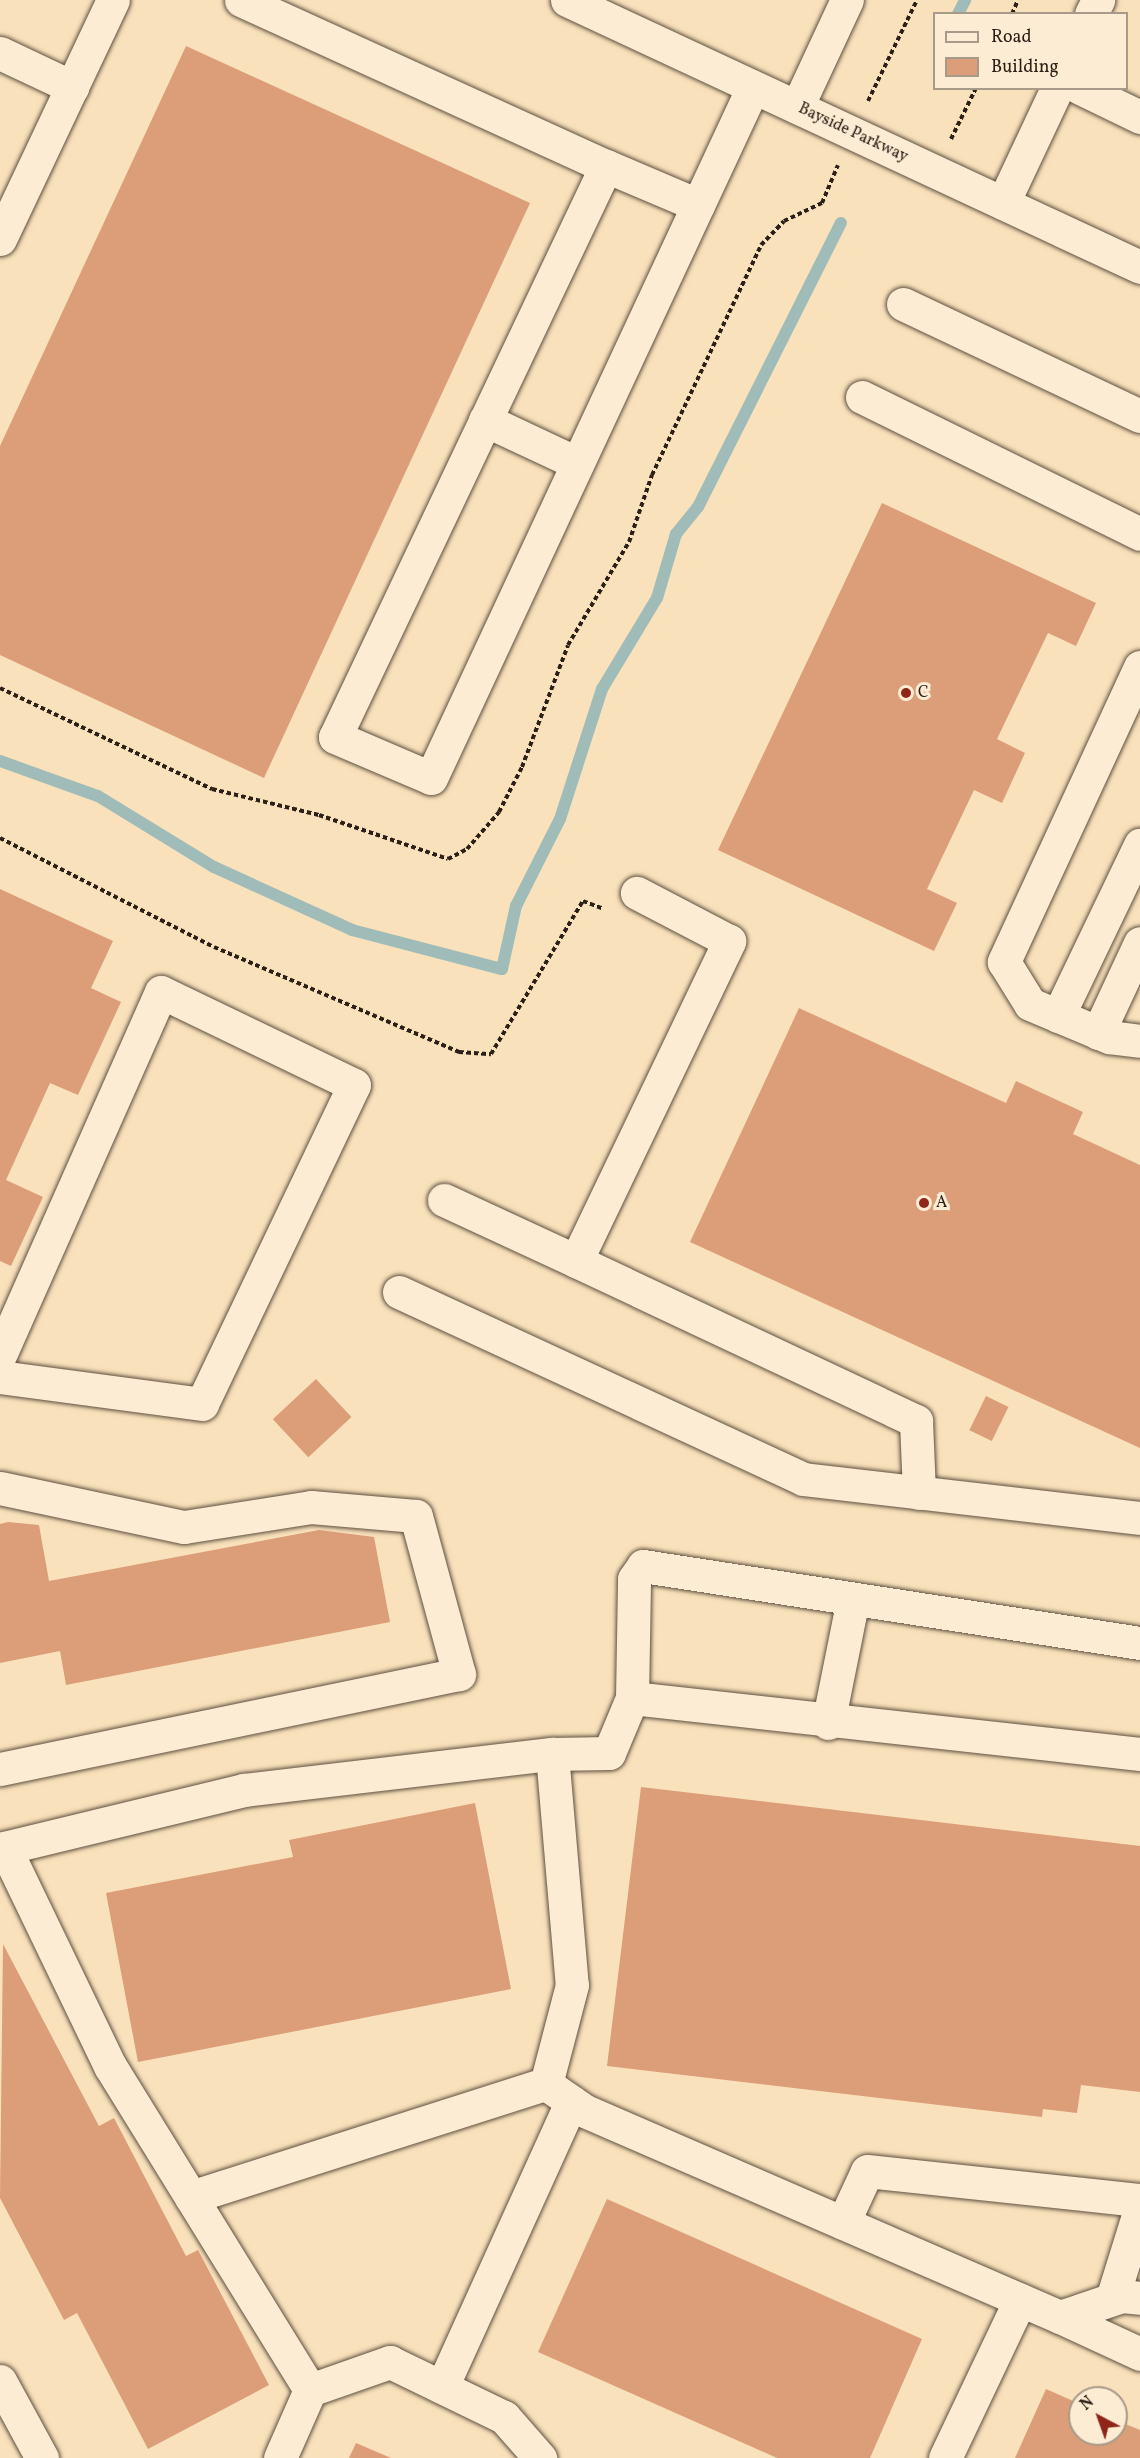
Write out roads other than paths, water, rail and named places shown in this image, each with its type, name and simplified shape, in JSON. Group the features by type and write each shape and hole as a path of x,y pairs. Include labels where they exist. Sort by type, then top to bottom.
{"street":[{"path":"0,239 113,0"},
{"name":"Bayside Parkway","path":"567,0 1140,267"},
{"path":"797,107 848,0"},
{"path":"255,3 606,166 698,205"},
{"path":"0,53 72,87"},
{"path":"606,166 335,737 431,778 753,87"},
{"path":"1003,203 1055,90"},
{"path":"1084,90 1140,117"},
{"path":"903,304 1140,416"},
{"path":"862,396 1140,534"},
{"path":"485,420 577,463"},
{"path":"1140,667 1005,962 1030,1004 1098,1033 1140,1041"},
{"path":"1058,1016 1140,845"},
{"path":"576,1261 729,941 626,904"},
{"path":"1098,1033 1140,943"},
{"path":"0,1355 161,992 354,1085 202,1404 0,1377"},
{"path":"444,1200 916,1421 920,1492"},
{"path":"399,1292 803,1479 1140,1518"},
{"path":"0,1488 184,1527 311,1507 416,1516 459,1674 0,1769"},
{"path":"310,2390 110,2066 2,1848 244,1790 552,1754 609,1753 632,1698 634,1579 643,1566 1140,1643"},
{"path":"828,1723 853,1599"},
{"path":"632,1698 828,1723 1140,1754"},
{"path":"442,2387 559,2093 572,1985 552,1754"},
{"path":"191,2196 559,2093 843,2223 1140,2354"},
{"path":"843,2223 867,2171 1140,2200"},
{"path":"1060,2317 1126,2299 1140,2209"},
{"path":"945,2458 1020,2300"},
{"path":"280,2458 310,2390 390,2362 504,2417 540,2458"},
{"path":"0,2381 42,2458"}],"waterway":[{"path":"959,12 965,0"},
{"path":"0,761 98,796 214,867 352,930 502,969 516,906 560,819 602,689 657,598 676,534 698,507 841,223"}],"place":[{"name":"C","path":"906,693"},
{"name":"A","path":"924,1203"}]}
